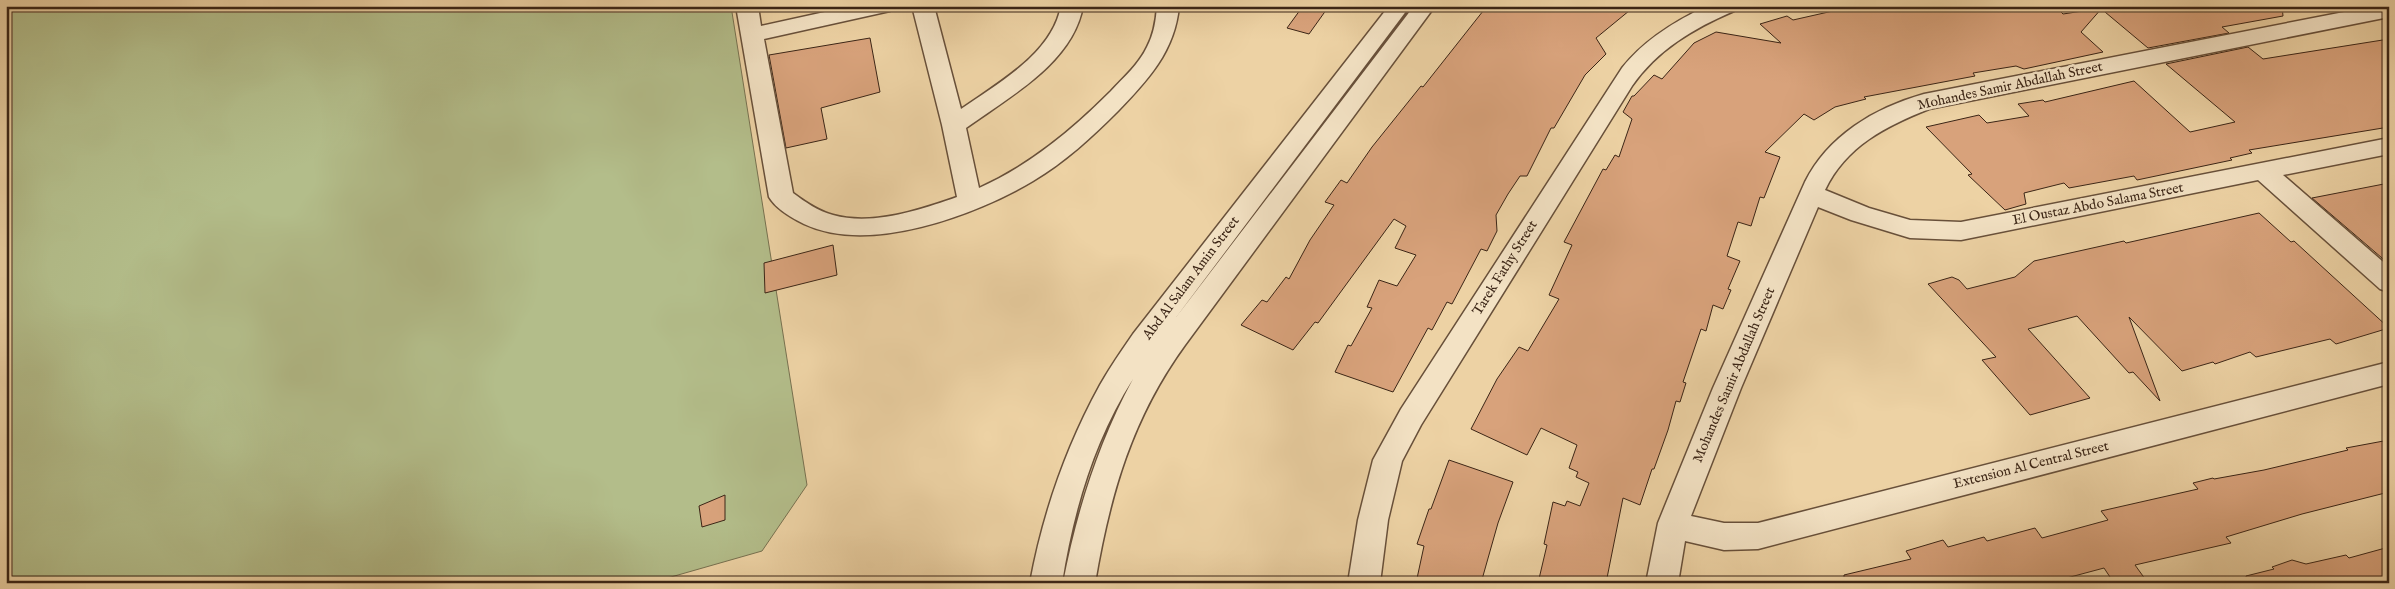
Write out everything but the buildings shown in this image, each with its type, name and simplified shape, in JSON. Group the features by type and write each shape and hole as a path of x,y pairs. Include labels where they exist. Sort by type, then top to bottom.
{"street":[{"path":"747,6 781,197 807,216 842,226 883,226 970,203 1018,180 1064,150 1134,81 1156,54 1168,26 1168,6"},
{"path":"753,35 882,6"},
{"path":"923,6 954,125 970,203"},
{"path":"954,125 1040,61 1057,45 1068,28 1072,6"},
{"name":"Abd Al Salam Amin Street","path":"1079,583 1097,499 1110,456 1134,402 1164,353 1194,315 1400,6"},
{"name":"Abd Al Salam Amin Street","path":"1046,583 1065,502 1083,449 1111,392 1143,341 1316,130 1425,6"},
{"name":"Tarek Fathy Street","path":"1364,583 1373,520 1388,460 1412,417 1616,94 1639,62 1668,36 1704,15 1726,6"},
{"name":"Mohandes Samir Abdallah Street","path":"1662,583 1673,523 1727,388 1811,194 1828,163 1853,137 1886,117 1924,102 2389,10"},
{"name":"El Oustaz Abdo Salama Street","path":"1811,194 1860,214 1910,229 1961,230 2389,146"},
{"path":"2264,172 2389,282"},
{"name":"Extension Al Central Street","path":"1673,523 1701,534 1731,538 1758,536 2389,373"}],"green space":[{"path":"6,6 731,6 807,485 762,551 650,583 6,583"}]}
